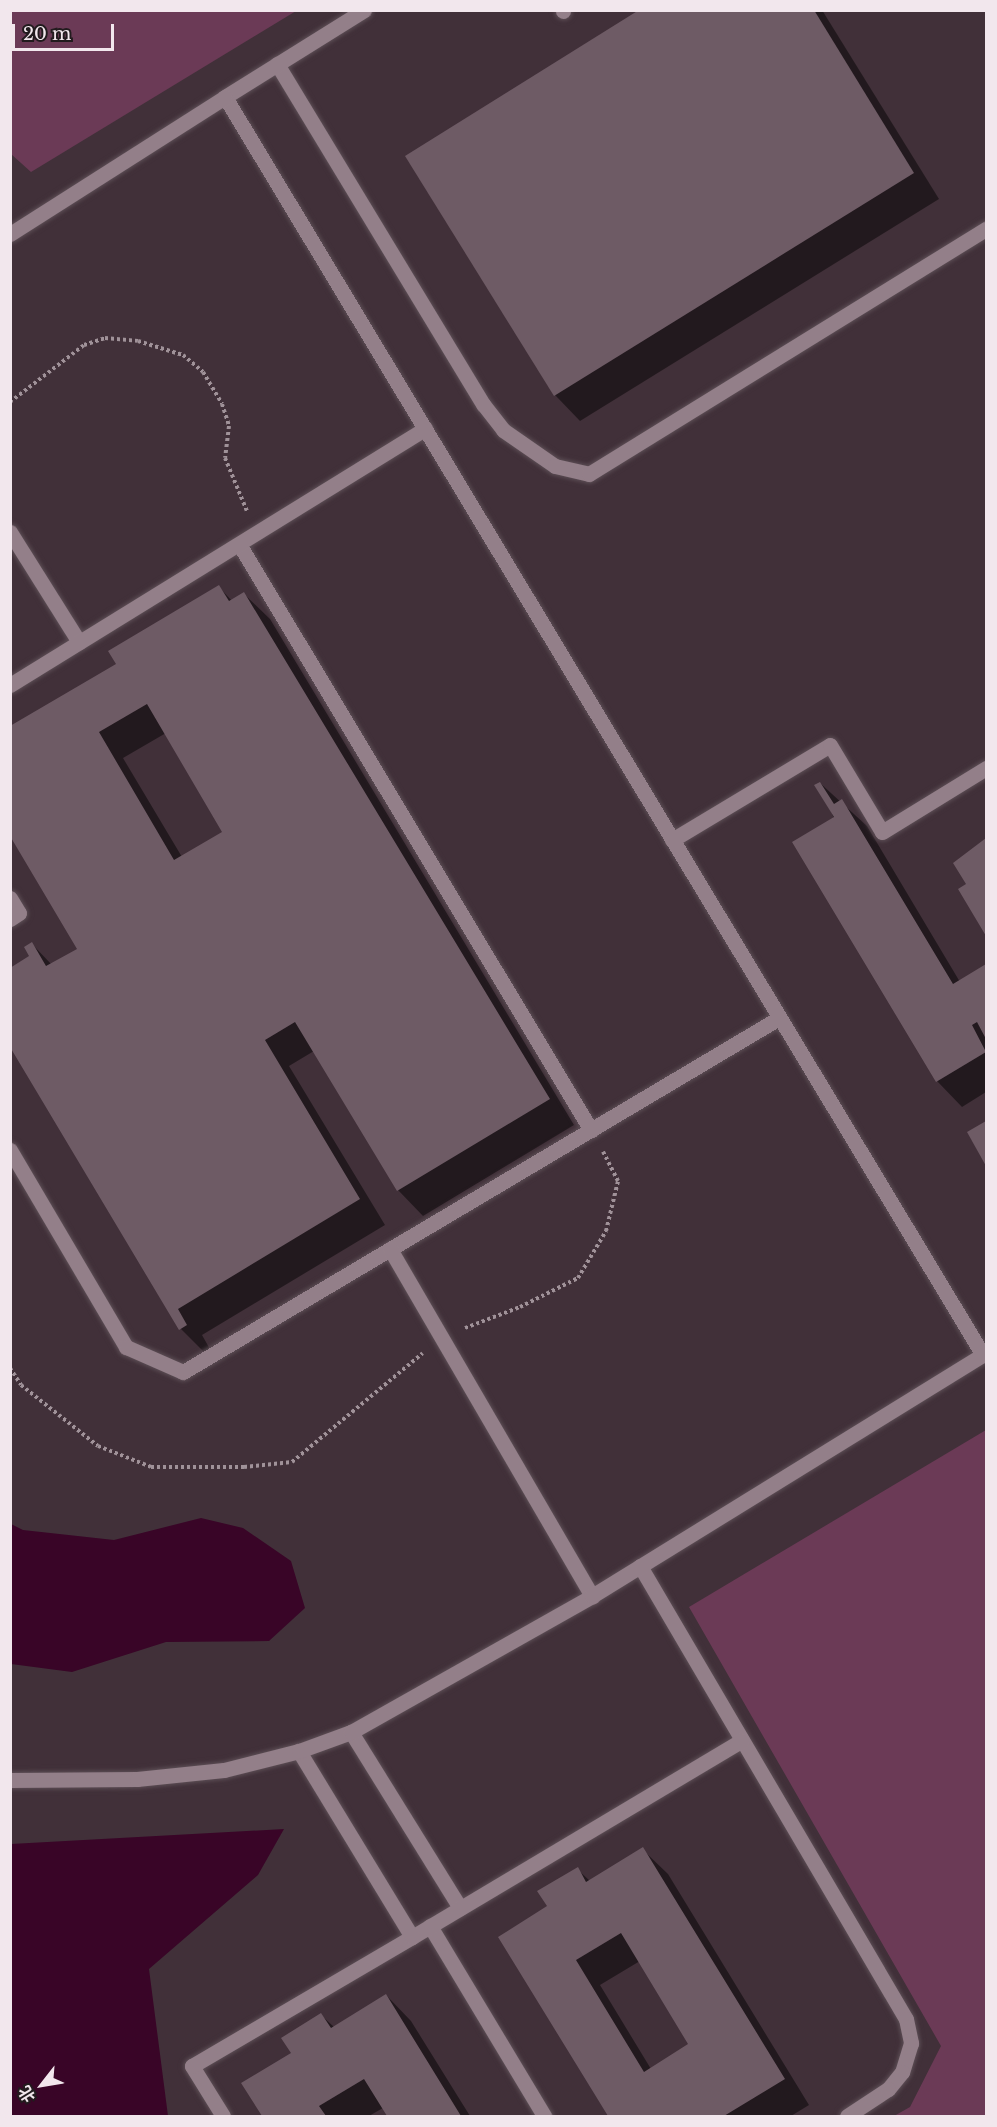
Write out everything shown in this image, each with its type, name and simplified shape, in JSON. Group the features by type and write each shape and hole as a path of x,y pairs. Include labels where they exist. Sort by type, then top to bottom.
{"street":[{"path":"10,234 364,10"},
{"path":"277,64 483,404 502,430 555,466 589,474 987,229"},
{"path":"10,1780 181,1775 224,1770 299,1751 351,1732 592,1596 985,1354 779,1018 225,97"},
{"path":"10,685 425,429"},
{"path":"10,532 79,642"},
{"path":"239,544 422,841 591,1130"},
{"path":"672,840 830,745 882,832 987,768"},
{"path":"10,898 19,913 10,919"},
{"path":"10,1150 126,1347 183,1372 779,1018"},
{"path":"390,1249 592,1596"},
{"path":"640,1566 906,2019 910,2033 908,2057 896,2082 847,2116"},
{"path":"351,1732 460,1908"},
{"path":"223,2116 192,2066 742,1740"},
{"path":"299,1751 412,1937"},
{"path":"430,1926 544,2116"}],"path":[{"path":"10,402 84,345 105,338 138,341 183,355 203,372 222,404 229,426 227,466 258,533"},
{"path":"10,1368 21,1385 98,1446 151,1467 244,1467 292,1462 442,1339 578,1278 606,1231 618,1181 591,1130"}],"shaded area":[{"path":"11,10 296,11 31,172 11,154"},
{"path":"986,1430 986,2116 894,2116 910,2107 941,2046 689,1607"},
{"path":"201,1518 243,1528 291,1561 305,1608 269,1641 166,1642 72,1672 11,1664 11,1524 23,1530 114,1540"},
{"path":"284,1829 258,1875 149,1969 168,2116 11,2116 11,1844"}],"building":[{"path":"639,10 814,10 914,173 554,396 405,156"},
{"path":"219,585 229,601 244,592 550,1099 397,1191 295,1022 265,1040 360,1199 178,1309 187,1325 179,1330 10,1047 10,968 29,956 24,947 32,942 46,966 77,949 10,836 10,726 116,664 108,651","holes":["147,704 222,832 174,860 99,732"]},
{"path":"820,782 834,804 842,799 953,984 986,964 986,1039 977,1022 972,1025 986,1052 936,1082 792,842 834,817 814,785"},
{"path":"986,838 986,936 958,889 966,884 953,863"},
{"path":"986,1121 986,1166 967,1132"},
{"path":"643,1847 785,2079 724,2116 608,2116 498,1937 547,1906 537,1891 578,1867 586,1882","holes":["621,1933 688,2044 644,2072 576,1960"]},
{"path":"386,1994 461,2116 387,2116 364,2079 319,2106 326,2116 262,2116 241,2083 291,2053 281,2038 321,2013 331,2028"}]}
